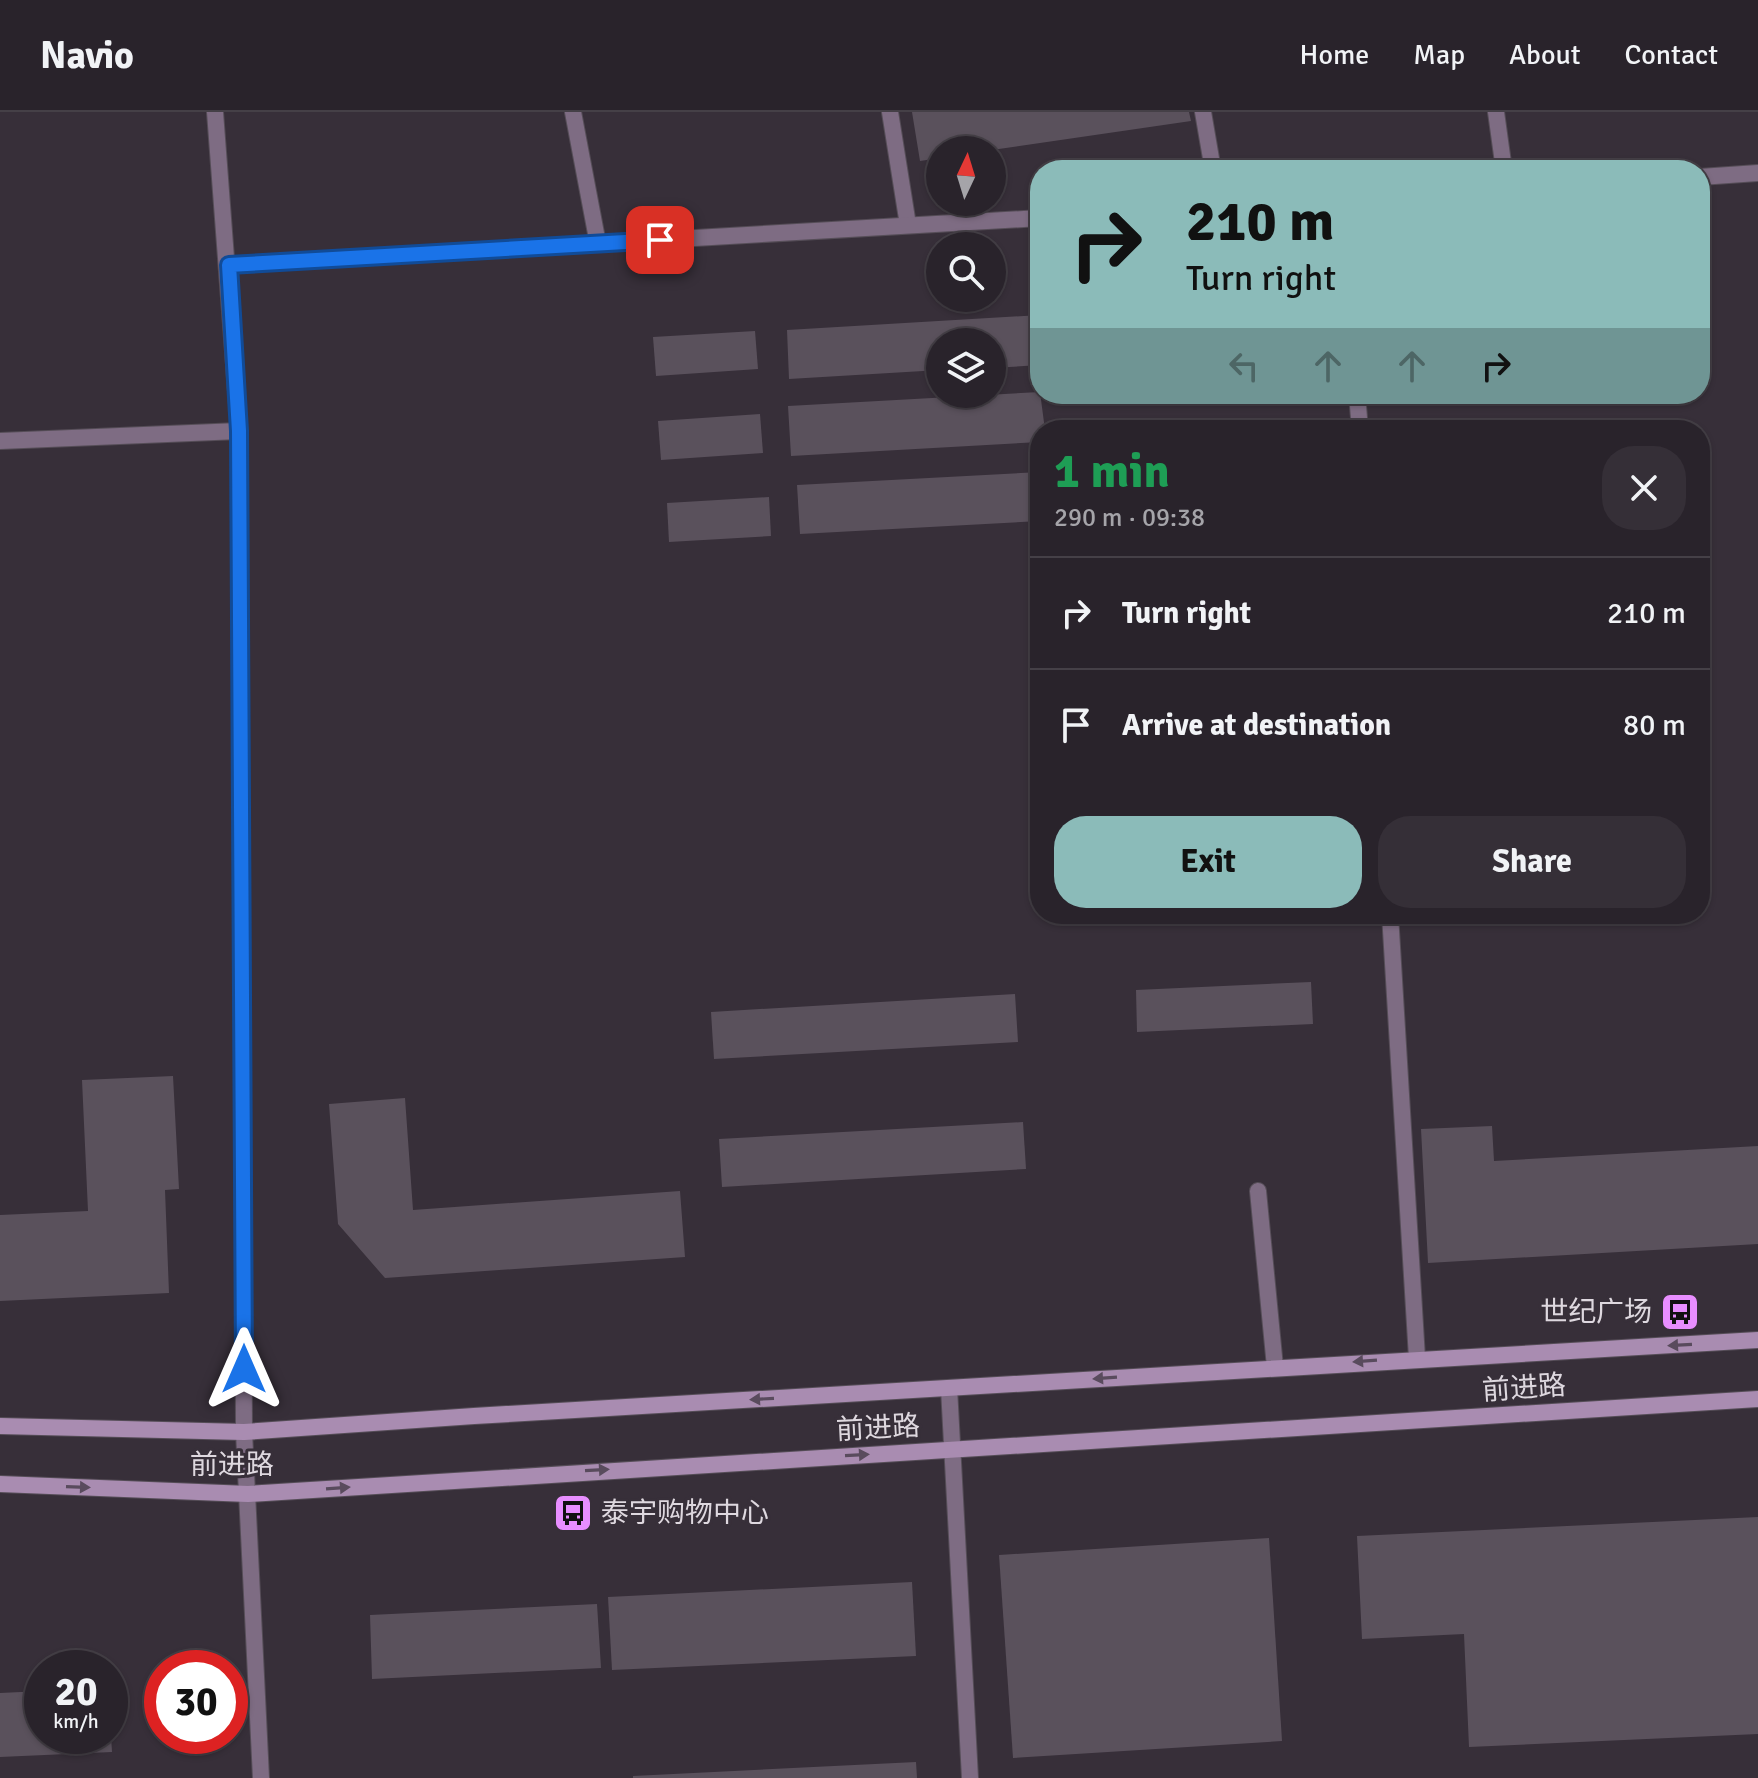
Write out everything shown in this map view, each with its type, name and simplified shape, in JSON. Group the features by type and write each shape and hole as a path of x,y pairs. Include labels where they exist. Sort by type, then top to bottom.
{"main road":[{"name":"前进路","path":"0,1426 244,1432 1417,1358 1758,1340"},
{"name":"前进路","path":"0,1484 248,1494 1758,1399"}],"street":[{"path":"215,112 229,265 239,431 244,1432 261,1778"},
{"path":"573,112 598,244"},
{"path":"890,112 908,225"},
{"path":"1203,112 1211,160"},
{"path":"1496,112 1503,160"},
{"path":"1710,176 1758,173"},
{"path":"229,265 1030,219"},
{"path":"0,441 239,431"},
{"path":"1391,924 1417,1358"},
{"path":"1258,1191 1275,1367"},
{"path":"949,1388 970,1778"}],"building":[{"path":"912,112 1189,112 1191,121 1006,148 1006,136 926,136 926,160 920,161"},
{"path":"1030,316 1030,366 1006,367 1006,328 926,328 926,371 789,379 787,330"},
{"path":"755,331 758,369 656,376 653,337"},
{"path":"1030,393 1030,404 1042,404 1044,420 1030,420 1030,443 791,456 788,406 926,398 926,408 1006,408 1006,394"},
{"path":"760,414 763,453 661,460 658,421"},
{"path":"1030,473 1030,522 800,534 797,485"},
{"path":"769,497 771,536 669,542 667,503"},
{"path":"1311,982 1313,1024 1137,1032 1136,990"},
{"path":"1015,994 1018,1042 714,1059 711,1012"},
{"path":"173,1076 179,1189 165,1190 169,1293 0,1301 0,1215 88,1211 82,1080"},
{"path":"405,1098 413,1210 680,1191 685,1257 385,1278 338,1224 329,1104"},
{"path":"1023,1122 1026,1169 722,1187 719,1139"},
{"path":"1492,1126 1494,1161 1758,1146 1758,1244 1428,1263 1421,1129"},
{"path":"1758,1517 1758,1734 1469,1747 1464,1634 1362,1639 1357,1536"},
{"path":"1269,1538 1282,1741 1013,1758 999,1555"},
{"path":"912,1582 916,1656 612,1670 608,1597"},
{"path":"597,1604 601,1668 372,1679 370,1615"},
{"path":"24,1692 24,1754 67,1754 0,1757 0,1693"},
{"path":"916,1762 917,1778 633,1778 633,1776"}],"place":[{"name":"世纪广场","path":"1680,1312"},
{"name":"泰宇购物中心","path":"573,1513"}],"route":[{"path":"244,1369 239,431 229,265 660,240"}]}
